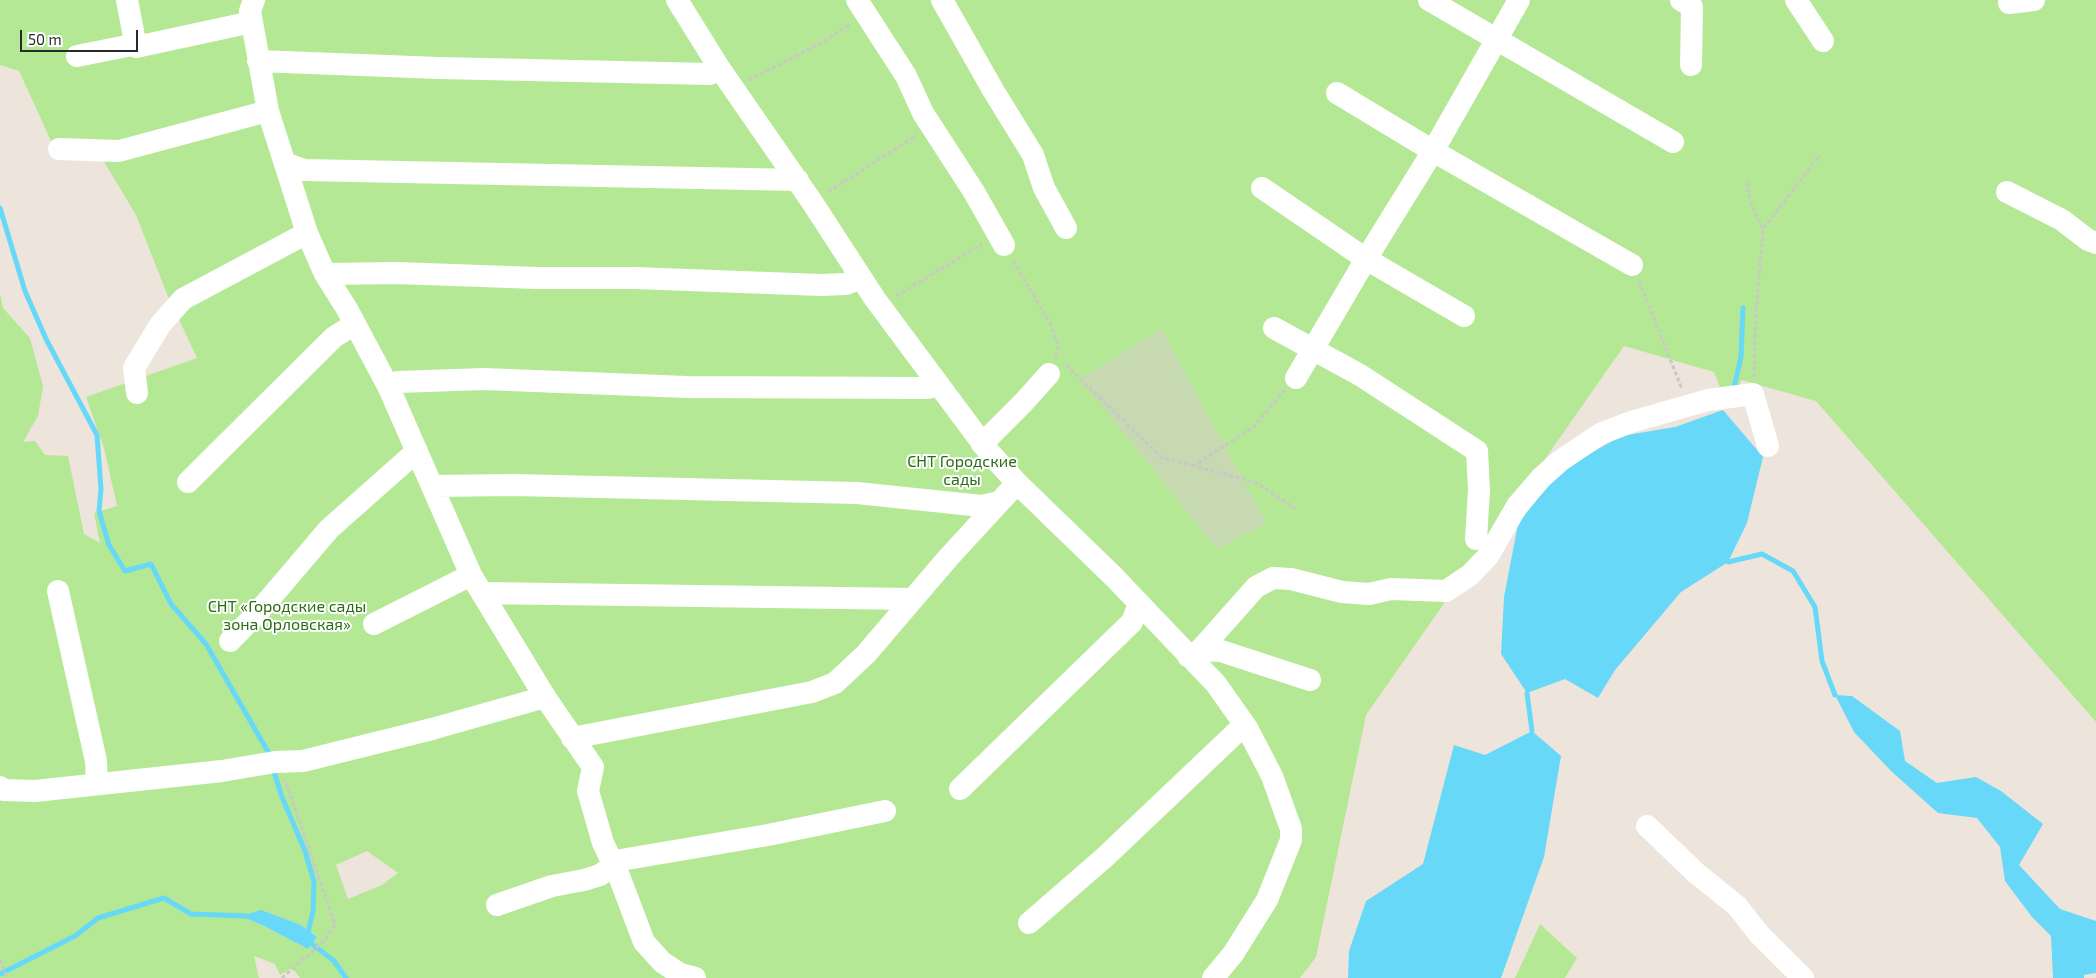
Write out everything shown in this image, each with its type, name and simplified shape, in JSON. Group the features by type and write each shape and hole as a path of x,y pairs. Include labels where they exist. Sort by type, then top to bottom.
{"street":[{"path":"126,0 136,46"},
{"path":"677,0 720,69 798,180 880,306 982,444 1017,483 1114,577 1139,604 1194,653 1244,725 1272,776 1291,829 1291,840 1268,900 1234,954 1213,978"},
{"path":"942,0 992,90 1033,156 1044,188 1066,228"},
{"path":"1429,0 1672,142"},
{"path":"1296,378 1366,259 1433,151 1519,0"},
{"path":"1681,0 1692,7 1691,65"},
{"path":"1796,0 1823,41"},
{"path":"2009,3 2034,0"},
{"path":"862,7 906,76 931,126 974,192 1001,240"},
{"path":"76,56 132,45 136,46 253,11 258,61 268,111 307,233 325,274 355,324 389,388 477,584 545,697 593,768 588,791 603,843 644,942 662,962 680,974 695,978"},
{"path":"258,61 439,68 700,74 710,74 720,69"},
{"path":"1337,92 1433,151 1632,265"},
{"path":"59,149 119,151 268,111"},
{"path":"286,163 304,170 798,180"},
{"path":"1262,188 1366,259 1464,316"},
{"path":"2007,192 2062,220 2088,240 2096,243"},
{"path":"136,393 134,368 160,325 183,299 307,233"},
{"path":"325,274 388,273 537,278 635,278 821,285 846,284 861,278"},
{"path":"188,482 334,338 355,324"},
{"path":"1274,328 1360,375 1477,451 1479,490 1476,540"},
{"path":"982,444 1023,403 1052,364"},
{"path":"389,388 398,382 484,379 725,388 928,388 939,385"},
{"path":"1194,653 1256,587 1272,578 1291,579 1342,592 1369,594 1391,589 1446,591 1470,575 1488,556 1517,506 1541,478 1560,461 1600,434 1631,422 1708,400 1753,394 1768,446"},
{"path":"230,641 260,610 329,528 417,451"},
{"path":"572,738 812,692 835,683 866,654 1017,483"},
{"path":"432,486 514,485 857,493 982,506 999,502"},
{"path":"374,624 477,584 913,599"},
{"path":"58,591 96,761 97,783"},
{"path":"960,789 1132,622 1139,604"},
{"path":"1194,653 1221,651 1310,680"},
{"path":"0,788 4,790 35,791 222,771 312,759 432,729 545,697"},
{"path":"1029,924 1105,857 1244,725"},
{"path":"497,905 552,886 600,875 621,860 768,835 885,811"},
{"path":"1647,826 1696,873 1737,906 1759,934 1804,978"}],"path":[{"path":"733,87 819,44 862,7"},
{"path":"812,202 931,126"},
{"path":"1763,228 1820,155"},
{"path":"1747,182 1750,201 1763,228 1756,312 1753,394"},
{"path":"880,306 1001,240 1050,323 1059,346 1052,364 1161,457 1258,483 1296,509"},
{"path":"1632,265 1688,406"},
{"path":"1194,466 1254,426 1296,378"},
{"path":"280,762 288,795 335,925 322,942 282,978"},
{"path":"0,960 7,978"}],"green space":[{"name":"СНТ Городские сады","path":"0,0 2096,0 2096,722 1816,401 1741,380 1739,391 1721,390 1714,372 1624,346 1366,715 1316,957 1300,978 300,978 292,968 280,975 275,964 254,956 259,978 0,978 0,293 3,308 30,338 43,386 38,416 23,442 35,441 45,455 68,456 84,534 100,543 94,513 117,506 104,448 86,397 197,358 167,294 136,215 103,160 57,154 19,71 0,65","holes":["367,851 398,873 382,885 348,899 336,865","261,911 301,925 317,937 308,949 242,916"]},
{"path":"1161,329 1267,523 1217,549 1080,379"},
{"path":"1540,924 1577,958 1565,978 1515,978"}],"water":[{"path":"1723,410 1763,457 1747,523 1728,562 1681,592 1615,670 1598,698 1565,679 1527,693 1501,654 1504,597 1518,524 1558,472 1621,436 1675,427"},
{"path":"1835,695 1852,696 1900,731 1905,761 1937,783 1976,777 2001,791 2043,824 2019,865 2060,909 2096,921 2096,973 2084,975 2084,978 2053,978 2051,936 2032,917 2005,881 2000,847 1977,818 1938,813 1891,771 1854,732"},
{"path":"1532,731 1561,756 1544,857 1501,978 1348,978 1349,951 1366,901 1423,864 1454,745 1485,755"},
{"path":"261,910 301,925 317,937 308,949 241,916"}],"waterway":[{"path":"0,208 25,291 46,339 97,435 101,489 99,511 109,545 125,571 151,564 171,604 206,644 271,757"},
{"path":"1733,392 1741,357 1743,308"},
{"path":"1728,562 1762,554 1793,571 1815,607 1822,661 1835,695"},
{"path":"1527,693 1532,731"},
{"path":"273,769 282,797 305,851 314,882 313,911 307,937"},
{"path":"0,974 75,936 98,918 164,898 191,914 247,916"},
{"path":"307,940 334,961 346,978"}],"park label":[{"name":"СНТ «Городские сады зона Орловская»","path":"287,616"}]}
